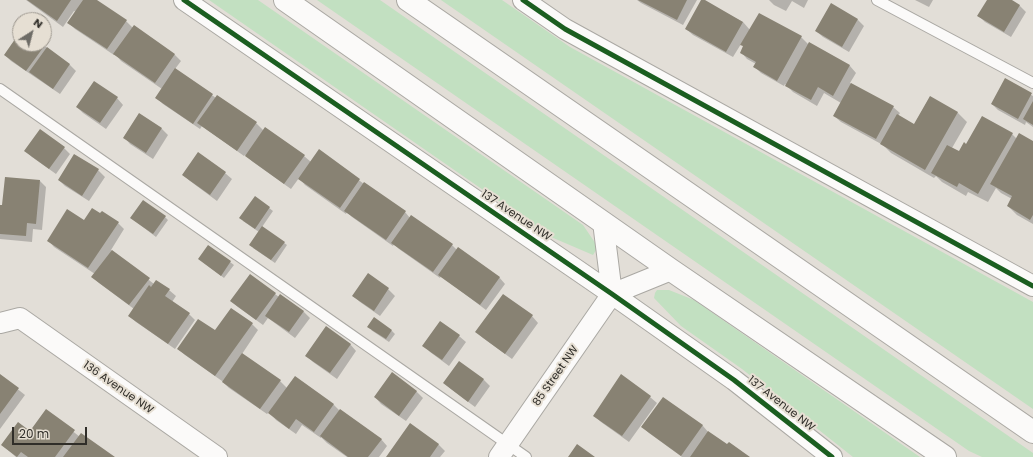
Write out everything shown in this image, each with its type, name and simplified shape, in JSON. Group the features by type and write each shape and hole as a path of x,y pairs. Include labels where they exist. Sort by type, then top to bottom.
{"main road":[{"path":"285,0 671,270 944,457"},
{"path":"408,0 1033,432"}],"street":[{"name":"137 Avenue NW","path":"184,0 612,294 734,380 832,457"},
{"path":"523,0 565,29 1033,286"},
{"path":"603,222 612,294 671,270"},
{"name":"85 Street NW","path":"504,451 612,294"},
{"name":"136 Avenue NW","path":"0,323 20,318 217,457"}],"lane":[{"path":"877,0 1033,83"},
{"path":"0,89 504,451 526,457"}],"green space":[{"path":"209,0 258,0 583,225 598,247 593,255 551,237"},
{"path":"317,0 380,0 1033,453 1033,457 982,457 969,451"},
{"path":"441,0 502,0 570,47 1033,302 1033,409"},
{"path":"657,290 669,290 694,300 920,457 853,457 742,369 681,326 654,298"}],"building":[{"path":"27,0 71,0 57,21 52,18 52,12 44,12"},
{"path":"83,0 97,0 127,20 107,49 67,23"},
{"path":"638,0 687,0 677,20"},
{"path":"701,0 705,0 743,22 726,52 685,29"},
{"path":"987,0 1012,0 1020,5 1004,32 977,16"},
{"path":"831,3 858,19 842,47 815,31"},
{"path":"759,13 802,36 777,81 753,67 756,62 740,53 743,46 740,45"},
{"path":"134,25 175,54 155,83 113,54"},
{"path":"809,42 850,65 833,96 818,87 811,100 785,86"},
{"path":"12,44 12,52 40,52 26,71 4,55"},
{"path":"52,51 70,64 53,89 29,72 43,52 52,52"},
{"path":"175,68 213,94 193,124 155,98"},
{"path":"1005,78 1032,93 1018,119 991,104"},
{"path":"94,81 118,97 100,123 76,107"},
{"path":"851,83 894,106 876,139 833,116"},
{"path":"217,95 257,122 237,151 197,123"},
{"path":"930,96 958,112 925,170 880,144 897,114 914,124"},
{"path":"1033,101 1033,125 1023,119"},
{"path":"139,113 162,128 146,153 123,138"},
{"path":"982,116 1013,133 978,194 959,183 957,187 931,173 947,145 959,151 964,142 966,144"},
{"path":"265,127 305,155 284,184 245,156"},
{"path":"40,129 65,147 49,169 24,151"},
{"path":"1019,133 1033,141 1033,215 1030,220 1007,206 1012,196 990,184"},
{"path":"319,149 360,179 340,208 298,179"},
{"path":"198,152 226,172 210,195 182,175"},
{"path":"74,154 99,169 82,196 58,180"},
{"path":"5,177 40,180 36,224 27,223 26,236 0,234 0,205 2,205"},
{"path":"364,182 406,211 386,240 344,211"},
{"path":"255,196 270,207 255,229 239,218"},
{"path":"143,200 166,216 153,234 130,218"},
{"path":"92,208 100,213 102,211 119,222 88,268 47,241 67,209 84,220"},
{"path":"411,215 453,244 433,272 391,243"},
{"path":"262,226 285,242 271,260 249,245"},
{"path":"208,245 231,261 221,276 198,259"},
{"path":"458,247 500,277 480,305 438,275"},
{"path":"112,250 150,278 129,305 91,277"},
{"path":"368,273 389,288 374,311 352,296"},
{"path":"250,274 276,293 256,320 230,301"},
{"path":"156,280 170,289 165,296 190,313 168,344 128,316 149,285 151,287"},
{"path":"280,294 304,311 289,332 265,316"},
{"path":"503,294 533,315 505,354 475,332"},
{"path":"231,308 253,323 215,376 177,349 198,319 215,330"},
{"path":"374,317 392,330 386,339 367,327"},
{"path":"440,321 460,335 442,360 422,346"},
{"path":"326,326 351,344 330,373 305,356"},
{"path":"242,353 281,380 260,409 222,382"},
{"path":"459,361 484,379 468,402 443,383"},
{"path":"392,372 417,391 399,416 374,397"},
{"path":"0,374 19,388 0,414"},
{"path":"621,374 651,396 622,436 593,416"},
{"path":"295,376 334,404 314,432 296,419 289,429 268,413"},
{"path":"663,397 703,425 681,456 641,427"},
{"path":"46,409 75,430 55,457 28,457 21,452 17,457 1,445 18,422 30,431"},
{"path":"340,409 382,439 368,457 348,457 320,436"},
{"path":"410,423 439,444 430,457 386,457"},
{"path":"708,431 727,444 729,442 750,457 690,457"},
{"path":"81,433 115,457 63,457"},
{"path":"577,444 595,457 568,457"}],"cycle path":[{"path":"184,0 612,294 734,380 832,457"},
{"path":"523,0 565,29 1033,286"}]}
